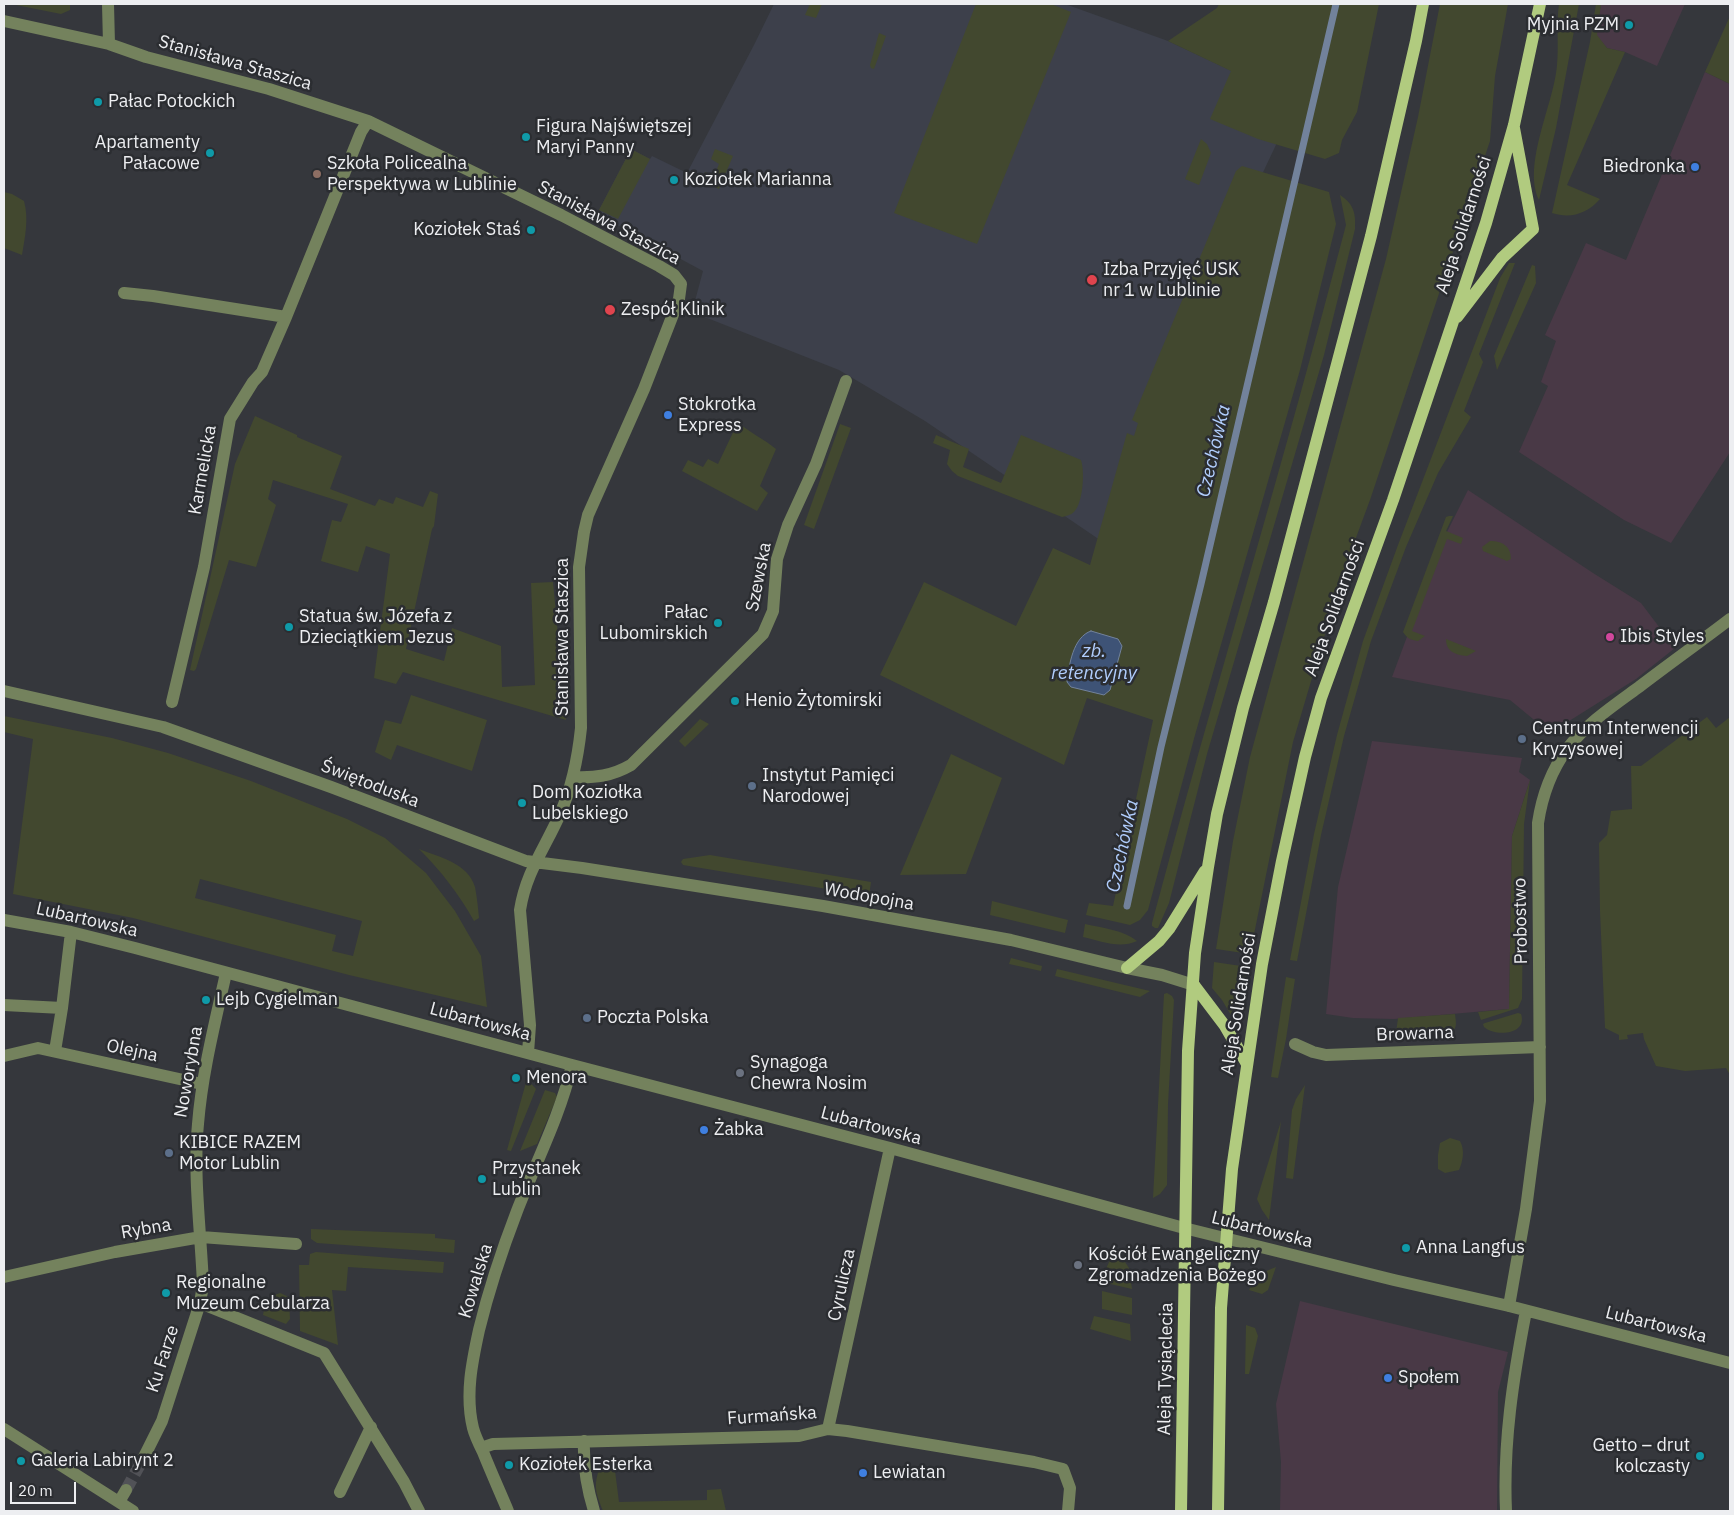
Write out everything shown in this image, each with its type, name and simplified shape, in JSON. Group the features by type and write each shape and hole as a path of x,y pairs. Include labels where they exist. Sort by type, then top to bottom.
{"main road":[{"path":"1184,1228 1188,1051 1195,953 1219,806 1243,708 1274,602 1371,236 1423,4"},
{"name":"Aleja Solidarności","path":"1226,1238 1232,1169 1267,938 1305,756 1321,698 1393,500 1449,328 1486,223 1514,126 1540,4"},
{"path":"1449,328 1502,258 1533,229 1514,126"},
{"path":"1127,968 1164,935 1208,867"},
{"path":"1194,985 1225,1026 1247,1064"},
{"name":"Aleja Tysiąclecia","path":"1181,1511 1184,1228"},
{"path":"1218,1511 1221,1308 1226,1238"}],"street":[{"path":"108,4 109,44"},
{"name":"Stanisława Staszica","path":"4,21 109,44 146,57 269,89 368,122 552,211 659,266 674,276 681,284 679,299 644,389 588,515 579,567 581,728 578,753 573,777 560,814 535,862"},
{"name":"Karmelicka","path":"172,702 204,567 230,418 253,382 262,372 361,132 368,122"},
{"path":"124,293 286,317"},
{"name":"Szewska","path":"573,777 593,778 607,776 632,765 763,634 773,611 777,559 788,525 816,464 846,381"},
{"name":"Probostwo","path":"1509,1306 1526,1209 1540,1101 1538,823 1541,806 1551,778 1566,750 1590,725 1730,619"},
{"name":"Świętoduska","path":"4,691 163,727 332,787 505,854 535,862"},
{"path":"528,1053 530,1025 520,910 522,895 535,862"},
{"name":"Wodopojna","path":"535,862 823,906 986,935 1162,975 1194,985"},
{"name":"Lubartowska","path":"4,920 71,932 572,1066 890,1148 1184,1228 1394,1280 1509,1306 1730,1363"},
{"path":"55,1051 71,932"},
{"name":"Noworybna","path":"200,1237 197,1162 202,1084 226,973"},
{"path":"4,1004 62,1008"},
{"name":"Browarna","path":"1295,1044 1313,1052 1326,1055 1540,1047"},
{"name":"Olejna","path":"4,1056 38,1048 202,1084"},
{"name":"Kowalska","path":"508,1511 473,1429 469,1406 469,1382 484,1309 497,1266 517,1210 549,1137 567,1088 572,1066"},
{"name":"Cyrulicza","path":"828,1429 890,1148"},
{"name":"Rybna","path":"4,1277 115,1252 200,1237 296,1244"},
{"name":"Ku Farze","path":"143,1459 162,1421 200,1303 204,1285 200,1237"},
{"path":"200,1303 324,1353 404,1482 419,1511"},
{"path":"1506,1511 1505,1456 1507,1433 1512,1385 1526,1311"},
{"path":"340,1492 371,1428"},
{"path":"4,1429 133,1511"},
{"name":"Furmańska","path":"481,1448 493,1444 799,1436 828,1429 848,1431 1034,1462 1063,1469 1070,1488 1068,1511"},
{"path":"584,1442 583,1456 587,1487 594,1511"},
{"path":"119,1502 126,1490"}],"shaded area":[{"path":"774,4 1065,4 1168,41 1232,71 1283,130 1257,185 1122,555 925,421 839,370 692,312 703,271 597,214 631,149 650,159 652,156 687,173"},
{"path":"1601,4 1685,4 1657,66 1625,52 1607,48 1596,35"},
{"path":"1705,72 1730,84 1730,452 1671,543 1624,520 1519,452 1548,386 1541,382 1556,341 1545,335 1586,243 1626,260"},
{"path":"1468,490 1641,603 1675,648 1636,679 1550,733 1510,700 1392,677 1443,540"},
{"path":"1372,741 1522,758 1519,772 1530,780 1512,836 1509,1009 1394,1019 1353,1018 1326,1014 1338,887"},
{"path":"1300,1301 1508,1352 1498,1392 1497,1511 1280,1511 1281,1462 1276,1404"}],"green space":[{"path":"11,4 70,4 70,10 61,14"},
{"path":"810,4 822,4 816,18 805,15"},
{"path":"976,4 1051,4 1071,12 977,244 894,213"},
{"path":"1219,4 1379,4 1357,112 1342,140 1339,153 1325,159 1258,139 1210,119 1231,71 1168,41 1217,8"},
{"path":"1440,4 1508,4 1495,76 1490,141 1370,500 1344,570 1293,742 1250,954 1216,949 1233,841 1250,757 1386,259 1418,117"},
{"path":"1559,4 1579,4 1556,128 1539,200 1535,185 1534,169 1540,134 1555,81"},
{"path":"1596,4 1601,4 1597,35 1607,48 1625,52 1567,185 1600,199 1584,212 1572,215 1559,215 1552,213 1590,42"},
{"path":"1730,16 1730,84 1705,72"},
{"path":"879,33 886,36 874,69 870,65"},
{"path":"1201,139 1207,144 1211,153 1199,185 1185,179"},
{"path":"631,149 650,159 618,219 599,210"},
{"path":"715,149 733,156 719,189 702,181 705,172 714,176 719,164 711,159"},
{"path":"1242,166 1329,192 1336,224 1300,370 1195,735 1148,910 1140,920 1130,925 1086,915 1089,903 1113,906 1153,720 1087,698 1064,765 880,675 924,582 1016,626 1053,548 1090,565 1127,433 1134,436 1138,423 1132,420 1236,171"},
{"path":"4,192 24,201 26,221 22,255 4,248"},
{"path":"1340,195 1345,198 1353,210 1355,229 1324,355 1207,754 1169,903 1158,928 1155,928 1152,926 1152,923 1299,400 1346,225"},
{"path":"1509,263 1515,263 1479,354 1483,362 1464,411 1471,417 1438,473 1406,547 1371,641 1344,736 1321,835 1297,961 1290,960 1314,834 1337,735 1363,641 1500,278"},
{"path":"1532,265 1535,266 1536,283 1497,370 1494,356"},
{"path":"255,416 297,435 297,437 342,456 330,489 375,506 379,499 393,504 396,497 423,507 430,491 438,494 434,526 406,649 444,661 452,628 501,646 502,687 535,685 531,583 553,582 566,720 403,672 396,684 374,678 390,554 366,546 358,572 321,561 332,520 341,522 348,504 273,480 268,499 276,505 256,567 229,560 196,669 194,671 190,670 235,464"},
{"path":"738,422 776,449 760,486 768,493 757,511 682,471 688,460 703,467 708,459 718,464"},
{"path":"840,424 851,428 814,529 804,525"},
{"path":"936,435 969,449 963,467 1001,483 1021,435 1081,460 1083,472 1082,487 1077,508 1071,514 1062,517 958,476 947,464 950,450 933,443"},
{"path":"1453,516 1446,531 1463,538 1461,544 1447,539 1412,631 1425,636 1418,641 1413,640 1403,632 1446,517"},
{"path":"1490,541 1505,545 1511,554 1511,559 1507,561 1483,551 1482,547"},
{"path":"1446,639 1476,651 1467,656 1456,654 1448,647"},
{"path":"411,695 487,720 472,771 397,745 391,760 375,752 385,720 401,724"},
{"path":"4,716 112,738 168,753 251,781 347,819 385,838 426,873 455,911 481,956 487,1007 349,975 133,918 13,894 33,739 4,732","holes":["200,879 362,921 353,956 332,951 336,935 195,898"]},
{"path":"1707,717 1716,728 1730,717 1730,1075 1726,1068 1685,1071 1656,1066 1643,1033 1627,1035 1628,1039 1619,1040 1619,1035 1605,1028 1599,843 1607,835 1611,811 1632,809 1631,766 1641,766"},
{"path":"700,719 709,724 685,747 679,741"},
{"path":"951,754 1002,778 966,874 900,875"},
{"path":"1530,780 1524,824 1522,999 1518,1008 1481,1020 1478,1012 1509,1009 1512,836"},
{"path":"419,849 444,858 466,872 475,887 479,918 474,921 449,883"},
{"path":"710,855 871,882 869,896 683,865 681,862 683,859"},
{"path":"992,901 1068,920 1065,933 990,915"},
{"path":"1085,924 1119,932 1137,941 1117,944 1083,937"},
{"path":"1011,958 1042,966 1041,971 1009,964"},
{"path":"1214,962 1248,967 1239,1021 1237,1023 1212,988"},
{"path":"1057,969 1150,991 1140,997 1055,976"},
{"path":"1286,977 1295,979 1278,1078 1271,1077"},
{"path":"1167,993 1174,1000 1168,1104 1167,1185 1160,1194 1153,1198 1164,994"},
{"path":"1518,1013 1521,1014 1522,1021 1515,1030 1502,1033 1484,1027 1483,1024 1485,1023"},
{"path":"1455,1014 1455,1027 1450,1033 1396,1033 1398,1018"},
{"path":"527,1079 536,1089 511,1151 507,1150"},
{"path":"1305,1085 1293,1179 1286,1178 1292,1110 1296,1099"},
{"path":"545,1090 555,1093 557,1097 537,1144 520,1151"},
{"path":"1281,1121 1269,1220 1257,1199"},
{"path":"1450,1138 1460,1141 1463,1148 1462,1159 1459,1170 1445,1173 1438,1169 1438,1155 1440,1143"},
{"path":"311,1229 435,1234 435,1238 455,1240 454,1253 317,1243 311,1239"},
{"path":"316,1252 444,1262 443,1273 348,1267 346,1291 332,1290 338,1345 300,1331 299,1265 309,1265 310,1254"},
{"path":"1121,1256 1129,1268 1132,1289 1106,1283 1101,1279 1111,1258"},
{"path":"1276,1267 1268,1290 1262,1294 1249,1290 1260,1276"},
{"path":"1102,1291 1132,1298 1132,1315 1102,1309"},
{"path":"280,1293 289,1297 290,1319 286,1324 263,1315 268,1301"},
{"path":"1094,1316 1130,1324 1131,1341 1090,1329"},
{"path":"1246,1325 1255,1328 1258,1336 1249,1374 1245,1374"},
{"path":"614,1463 619,1502 707,1500 707,1490 721,1489 726,1511 603,1511 596,1488 597,1477 601,1464"}],"water":[{"name":"zb. retencyjny","path":"1091,631 1118,639 1122,646 1110,690 1104,695 1071,687 1067,682 1076,645 1085,634"}],"waterway":[{"name":"Czechówka","path":"1127,906 1161,747 1201,584 1336,4"}],"tunnel":[{"path":"126,1490 143,1459"}],"place":[{"name":"Myjnia PZM","path":"1629,25"},
{"name":"Pałac Potockich","path":"98,102"},
{"name":"Figura Najświętszej Maryi Panny","path":"526,137"},
{"name":"Apartamenty Pałacowe","path":"210,153"},
{"name":"Biedronka","path":"1695,167"},
{"name":"Szkoła Policealna Perspektywa w Lublinie","path":"317,174"},
{"name":"Koziołek Marianna","path":"674,180"},
{"name":"Koziołek Staś","path":"531,230"},
{"name":"Izba Przyjęć USK nr 1 w Lublinie","path":"1092,280"},
{"name":"Zespół Klinik","path":"610,310"},
{"name":"Stokrotka Express","path":"668,415"},
{"name":"Pałac Lubomirskich","path":"718,623"},
{"name":"Statua św. Józefa z Dzieciątkiem Jezus","path":"289,627"},
{"name":"Ibis Styles","path":"1610,637"},
{"name":"Henio Żytomirski","path":"735,701"},
{"name":"Centrum Interwencji Kryzysowej","path":"1522,739"},
{"name":"Instytut Pamięci Narodowej","path":"752,786"},
{"name":"Dom Koziołka Lubelskiego","path":"522,803"},
{"name":"Lejb Cygielman","path":"206,1000"},
{"name":"Poczta Polska","path":"587,1018"},
{"name":"Synagoga Chewra Nosim","path":"740,1073"},
{"name":"Menora","path":"516,1078"},
{"name":"Żabka","path":"704,1130"},
{"name":"KIBICE RAZEM Motor Lublin","path":"169,1153"},
{"name":"Przystanek Lublin","path":"482,1179"},
{"name":"Anna Langfus","path":"1406,1248"},
{"name":"Kościół Ewangeliczny Zgromadzenia Bożego","path":"1078,1265"},
{"name":"Regionalne Muzeum Cebularza","path":"166,1293"},
{"name":"Społem","path":"1388,1378"},
{"name":"Getto – drut kolczasty","path":"1700,1456"},
{"name":"Galeria Labirynt 2","path":"21,1461"},
{"name":"Koziołek Esterka","path":"509,1465"},
{"name":"Lewiatan","path":"863,1473"}]}
